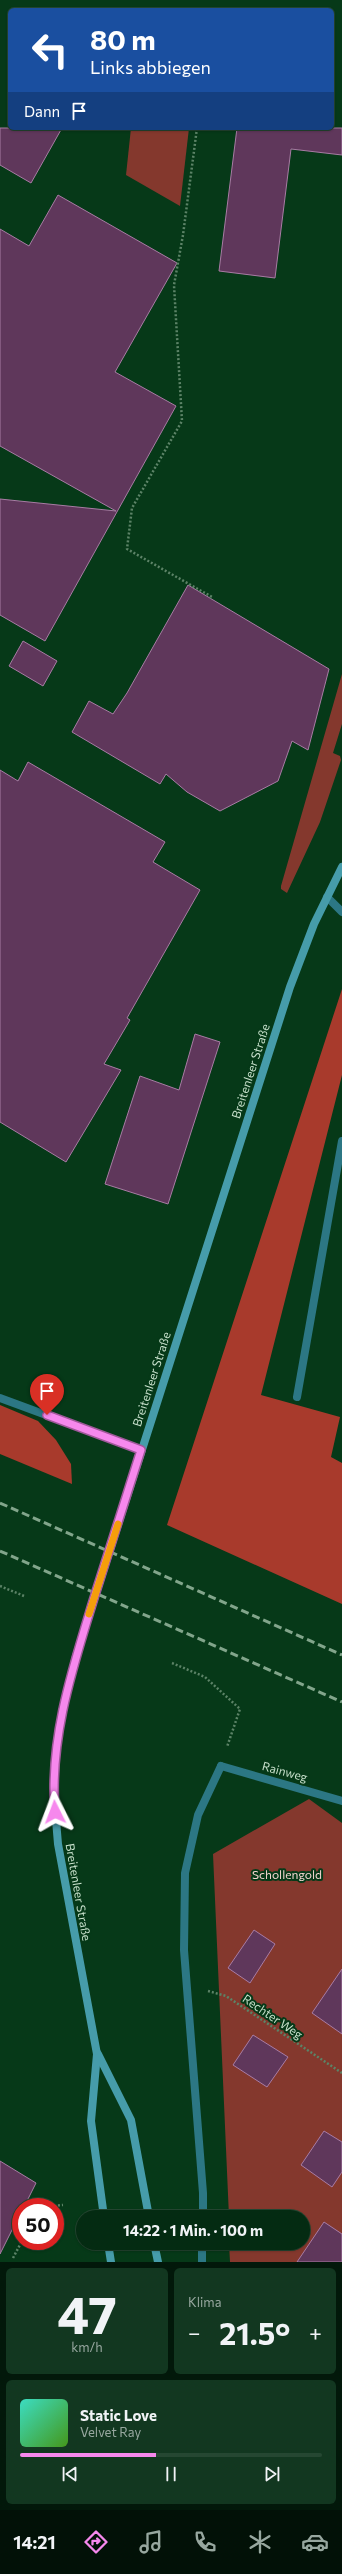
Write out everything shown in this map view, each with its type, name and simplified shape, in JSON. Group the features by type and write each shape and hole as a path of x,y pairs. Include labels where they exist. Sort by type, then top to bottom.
{"main road":[{"name":"Breitenleer Straße","path":"103,2210 91,2122 97,2054 58,1844 54,1796 56,1751 63,1708 76,1656 290,987 327,897 342,867"},
{"name":"Breitenleer Straße","path":"97,2054 131,2120 148,2210"},
{"path":"109,2250 111,2262"},
{"path":"155,2250 158,2262"}],"street":[{"path":"327,897 342,912"},
{"path":"297,1397 342,1140"},
{"path":"0,1398 141,1450"},
{"path":"203,2210 203,2193 184,1950 185,1873 198,1815 221,1766"},
{"name":"Rainweg","path":"221,1766 342,1801"},
{"path":"202,2250 202,2262"}],"path":[{"path":"197,130 184,235 174,285 182,421 132,508 127,548 212,597 211,599"},
{"path":"0,1586 24,1596"},
{"path":"172,1664 205,1677 240,1709 221,1766"},
{"name":"Rechter Weg","path":"188,1988 226,1996 342,2073"},
{"path":"13,2258 17,2250"}],"green space":[{"path":"131,130 189,130 180,206 126,175"},
{"path":"342,674 342,724 333,753 340,756 341,760 320,822 287,893 281,889 281,886"},
{"name":"Schollengold","path":"309,1799 342,1823 342,2262 230,2262 229,2250 310,2250 310,2210 229,2210 213,1854"}],"shaded area":[{"path":"342,989 342,1075 261,1395 340,1417 331,1457 342,1463 342,1604 167,1525"},
{"path":"0,1405 38,1421 56,1440 71,1464 72,1484 0,1454"}],"building":[{"path":"0,128 8,128 8,130 61,130 31,183 0,165"},
{"path":"334,128 342,128 342,155 291,149 275,278 219,271 237,130 334,130"},
{"path":"58,195 177,263 115,372 176,406 45,641 0,615 0,499 116,511 0,446 0,229 29,246"},
{"path":"188,585 329,669 308,750 292,741 278,781 220,811 187,792 166,774 160,784 72,732 89,701 113,714 127,693"},
{"path":"23,641 57,661 43,686 9,666"},
{"path":"28,762 165,842 153,862 200,890 127,1018 130,1020 104,1064 121,1070 66,1162 0,1122 0,770 18,781"},
{"path":"195,1034 220,1042 168,1204 105,1184 140,1076 179,1090"},
{"path":"254,1930 275,1944 250,1983 228,1968"},
{"path":"342,1969 342,2034 312,2013"},
{"path":"253,2035 288,2057 267,2087 233,2065"},
{"path":"324,2131 342,2142 342,2172 332,2187 301,2165"},
{"path":"0,2161 36,2183 28,2198 12,2198 12,2230 0,2254"},
{"path":"324,2222 342,2234 342,2262 297,2262 305,2250 310,2250 310,2243"}],"railway":[{"path":"0,1503 342,1655"},
{"path":"0,1551 342,1702"}],"slow traffic":[{"path":"89,1614 118,1524"}],"route":[{"path":"47,1415 141,1450 76,1656 63,1708 56,1751 54,1796 55,1812"}]}
